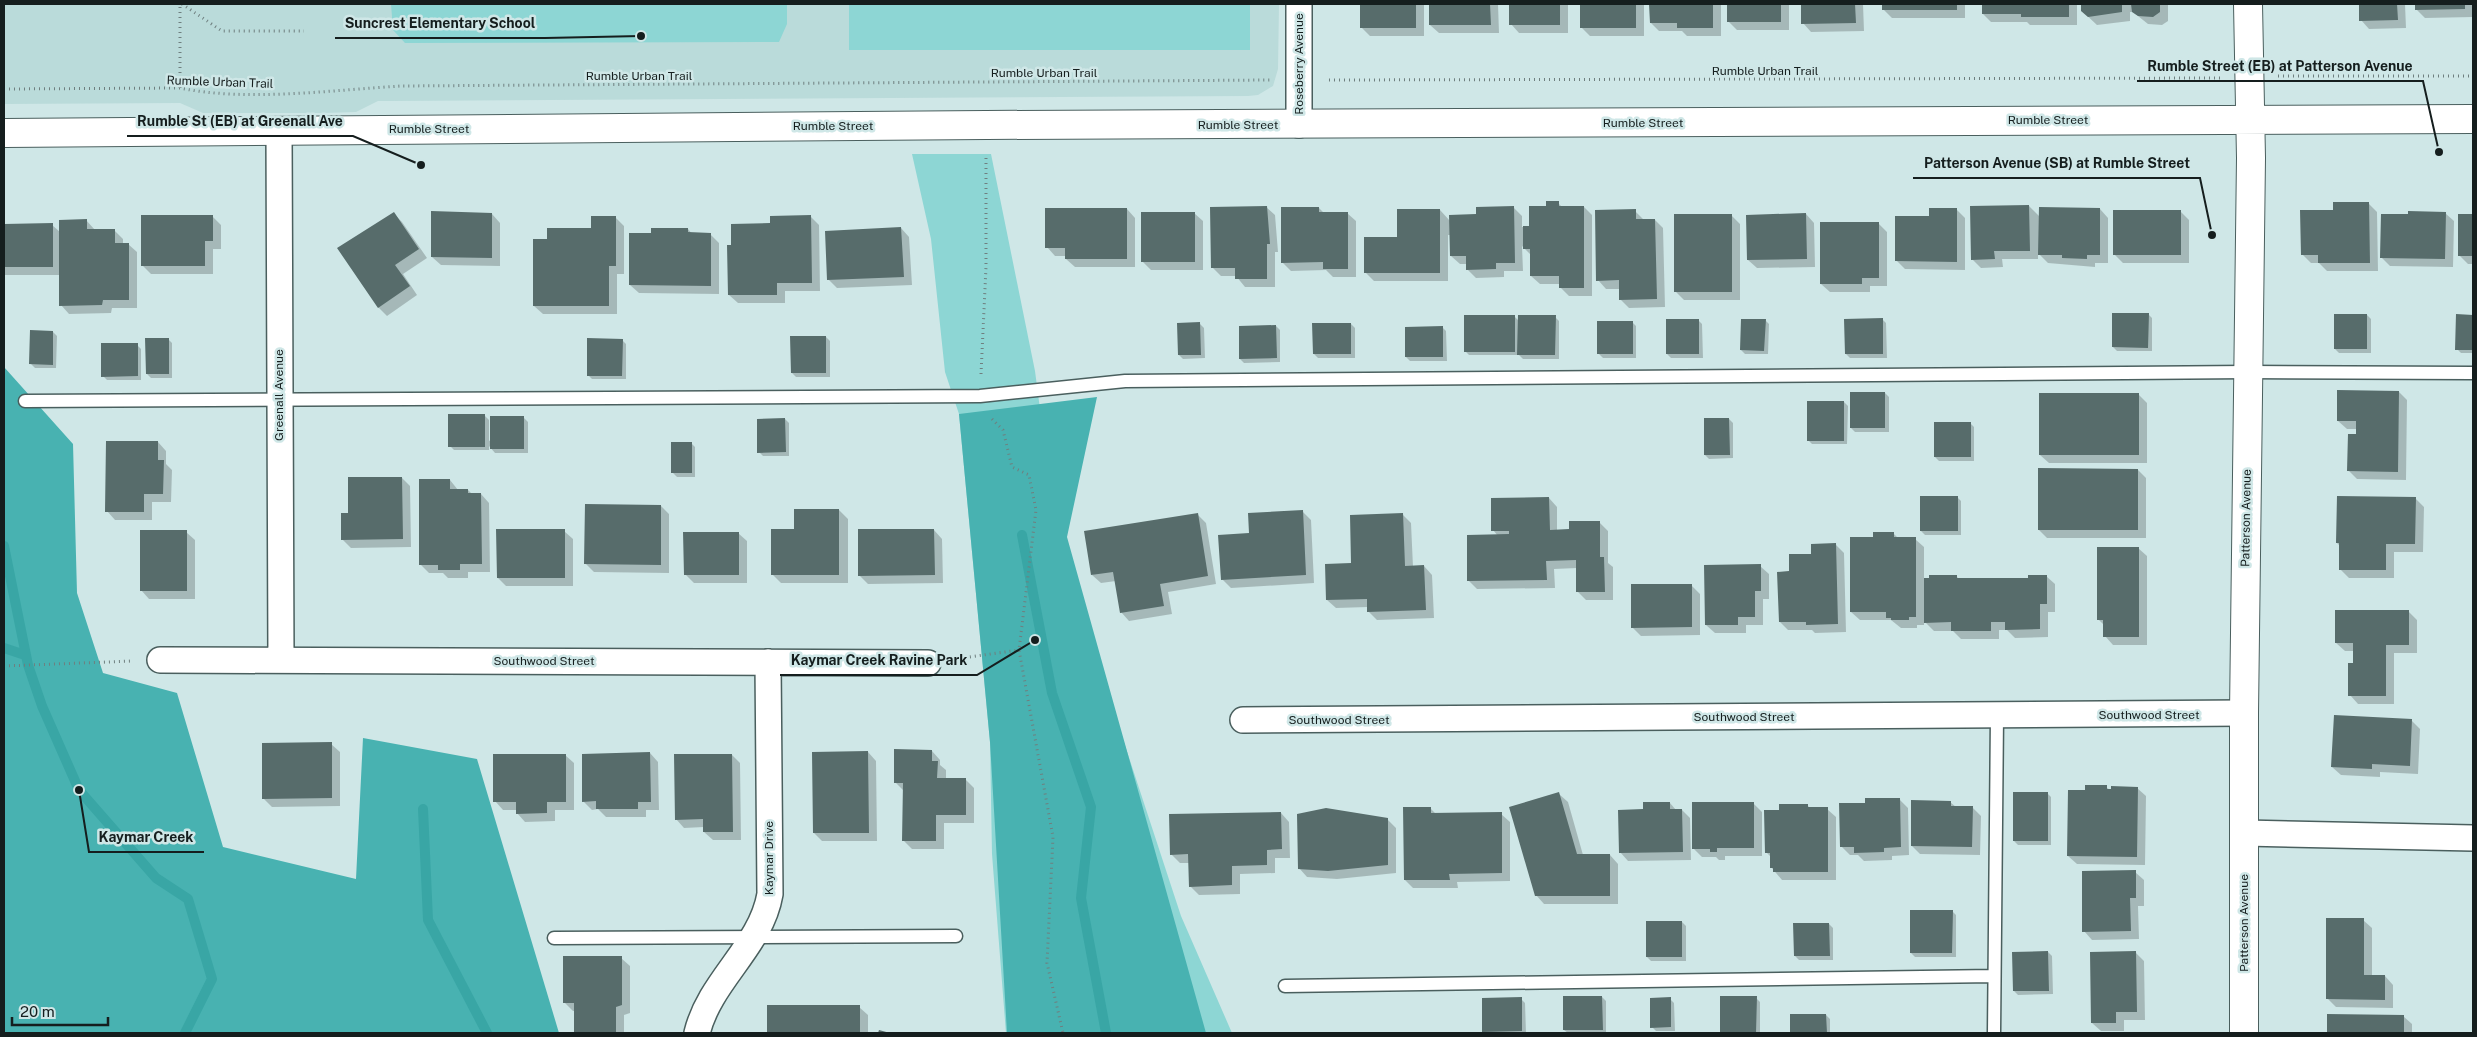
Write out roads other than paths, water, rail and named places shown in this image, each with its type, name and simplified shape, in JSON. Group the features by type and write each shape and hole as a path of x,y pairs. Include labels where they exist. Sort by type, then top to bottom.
{"street":[{"name":"Roseberry Avenue","path":"1299,4 1299,125"},
{"name":"Patterson Avenue","path":"2244,1033 2244,713 2251,120 2248,4"},
{"name":"Rumble Street","path":"4,133 986,125 2473,119"},
{"name":"Greenall Avenue","path":"279,130 281,660"},
{"name":"Southwood Street","path":"160,660 928,663"},
{"name":"Kaymar Drive","path":"698,1033 711,997 755,936 764,917 770,894 768,662"},
{"name":"Southwood Street","path":"1243,720 2244,713"},
{"path":"2245,833 2473,838"}],"lane":[{"path":"25,401 980,396 1125,382 2248,372 2473,373"},
{"path":"1994,1033 1997,716"},
{"path":"554,938 956,936"},
{"path":"1285,986 1994,976"}],"waterway":[{"path":"1022,535 1052,693 1091,807 1081,898 1106,1033"},
{"path":"4,546 28,665 42,706 79,790 156,878 188,899 212,979 185,1033"},
{"path":"4,648 25,655"},
{"path":"423,809 428,920 487,1033"}],"place":[{"name":"Suncrest Elementary School","path":"641,36"},
{"name":"Rumble Street (EB) at Patterson Avenue","path":"2439,152"},
{"name":"Rumble St (EB) at Greenall Ave","path":"421,165"},
{"name":"Patterson Avenue (SB) at Rumble Street","path":"2212,235"},
{"name":"Kaymar Creek Ravine Park","path":"1035,640"},
{"name":"Kaymar Creek","path":"79,790"}]}
